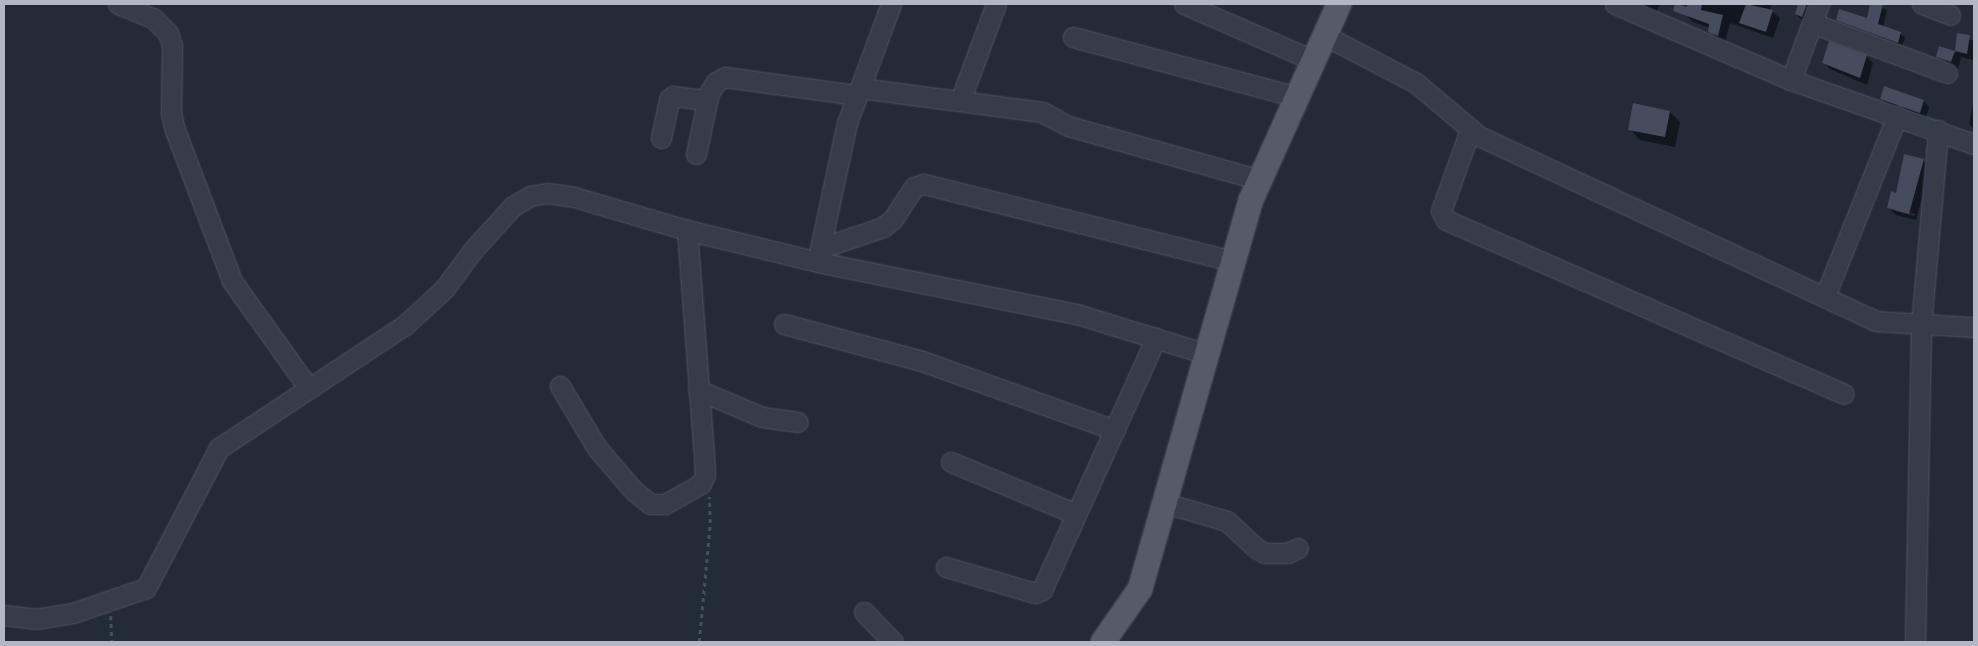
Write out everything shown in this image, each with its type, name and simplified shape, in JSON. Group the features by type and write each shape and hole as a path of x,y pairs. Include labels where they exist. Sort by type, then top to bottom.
{"main road":[{"path":"1103,642 1140,589 1233,261 1260,180 1338,4"}],"street":[{"path":"118,4 153,18 168,33 172,45 171,113 175,130 232,281 308,387"},
{"path":"819,255 835,171 858,91 891,4"},
{"path":"960,100 996,4"},
{"path":"1184,4 1313,60"},
{"path":"1615,4 1791,80 1974,144"},
{"path":"1791,80 1819,4"},
{"path":"1922,4 1950,15"},
{"path":"1812,23 1947,73"},
{"path":"1324,35 1416,83 1470,130 1608,198 1825,296 1875,321 1921,326 1974,327"},
{"path":"1072,37 1297,97"},
{"path":"696,154 707,100 716,82 725,77 960,100 1042,112 1068,126 1260,180"},
{"path":"661,138 673,96 707,100"},
{"path":"1825,296 1897,116"},
{"path":"1470,130 1441,212 1446,220 1844,394"},
{"path":"1915,642 1921,326 1938,130"},
{"path":"819,255 883,227 893,219 914,187 924,184 1233,261"},
{"path":"4,615 36,619 73,613 137,594 150,582 218,448 406,324 444,289 473,250 513,206 530,196 547,193 574,197 687,230 819,255 1080,315 1207,354"},
{"path":"560,386 597,448 633,490 650,504 665,504 703,480 687,230"},
{"path":"784,324 938,366 1115,430"},
{"path":"946,567 1039,592 1156,338"},
{"path":"698,390 762,418 798,422"},
{"path":"951,462 1076,514"},
{"path":"1165,503 1227,521 1256,548 1265,553 1288,553 1298,548"},
{"path":"864,612 893,642"}],"path":[{"path":"699,642 710,523 709,498 703,480"},
{"path":"110,602 112,642"}],"building":[{"path":"1675,4 1687,7 1688,4 1702,4 1701,10 1723,15 1718,36 1708,32 1709,24 1673,11"},
{"path":"1746,4 1773,10 1766,32 1739,23"},
{"path":"1798,4 1807,4 1802,17 1795,14"},
{"path":"1870,4 1883,4 1878,24 1901,32 1898,43 1836,20 1839,9 1867,18"},
{"path":"1957,33 1970,35 1967,54 1955,51"},
{"path":"1829,41 1867,55 1860,78 1822,63"},
{"path":"1939,46 1955,51 1951,62 1936,57"},
{"path":"1884,86 1924,100 1920,113 1880,99"},
{"path":"1633,103 1670,111 1665,137 1628,130"},
{"path":"1904,154 1924,159 1909,214 1887,208 1891,191 1896,193"}]}
